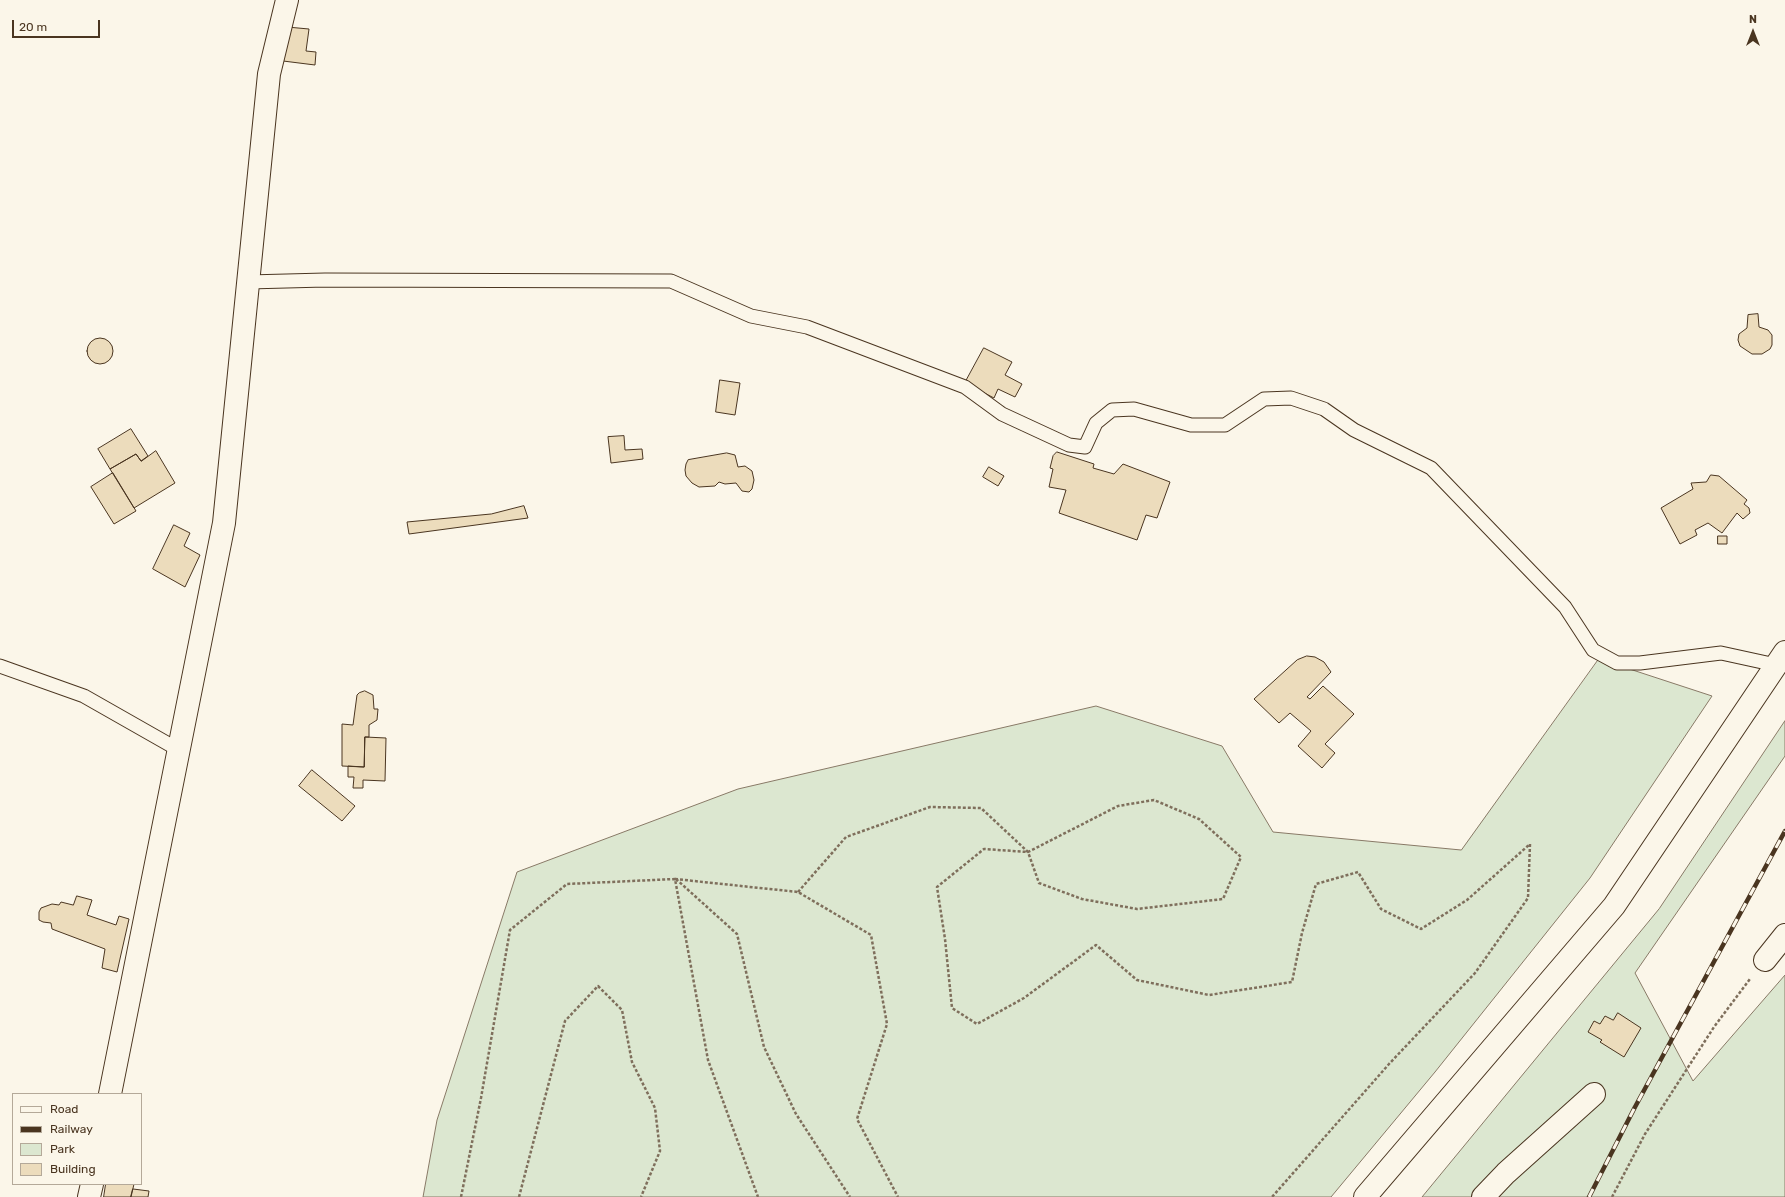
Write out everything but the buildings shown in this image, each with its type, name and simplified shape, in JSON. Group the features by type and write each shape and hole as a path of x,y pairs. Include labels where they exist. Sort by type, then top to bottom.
{"street":[{"path":"110,1093 224,523 269,74 287,0"},
{"path":"1365,1197 1614,906 1780,659"},
{"path":"1765,960 1785,935"},
{"path":"1483,1197 1506,1173 1594,1094"},
{"path":"89,1197 92,1185"}],"lane":[{"path":"248,282 325,280 671,282 751,316 807,327 965,387 1002,414 1069,445 1085,447 1096,423 1112,410 1134,409 1191,425 1225,425 1264,399 1291,398 1324,409 1354,430 1431,468 1565,607 1593,650 1617,663 1640,663 1721,653 1780,659"},
{"path":"0,666 84,696 179,750"}],"path":[{"path":"798,892 846,837 930,806 981,808 1028,852 1039,882 1082,899 1137,909 1223,899 1241,857 1198,819 1154,800 1118,806 1028,852 984,849 937,887 945,939 952,1008 976,1024 1024,998 1096,945 1137,980 1208,995 1292,982 1302,933 1316,884 1358,872 1381,909 1421,929 1467,900 1530,844 1528,898 1474,973 1389,1064 1272,1197"},
{"path":"675,879 708,1060 758,1197"},
{"path":"675,879 737,934 764,1047 796,1114 850,1197"},
{"path":"461,1197 482,1098 510,930 567,884 675,879 798,892 871,935 887,1024 857,1119 898,1197"},
{"path":"1612,1197 1646,1134 1714,1027 1765,960"},
{"path":"519,1197 565,1021 598,986 622,1010 632,1062 655,1108 660,1151 641,1197"}],"green space":[{"path":"1599,659 1712,696 1590,878 1435,1072 1331,1197 423,1197 437,1120 517,872 738,789 1096,706 1222,746 1273,832 1461,850"},
{"path":"1785,721 1785,756 1635,973 1693,1081 1785,975 1785,1197 1422,1197 1659,909"}],"railway":[{"path":"1589,1197 1635,1107 1785,831"}]}
